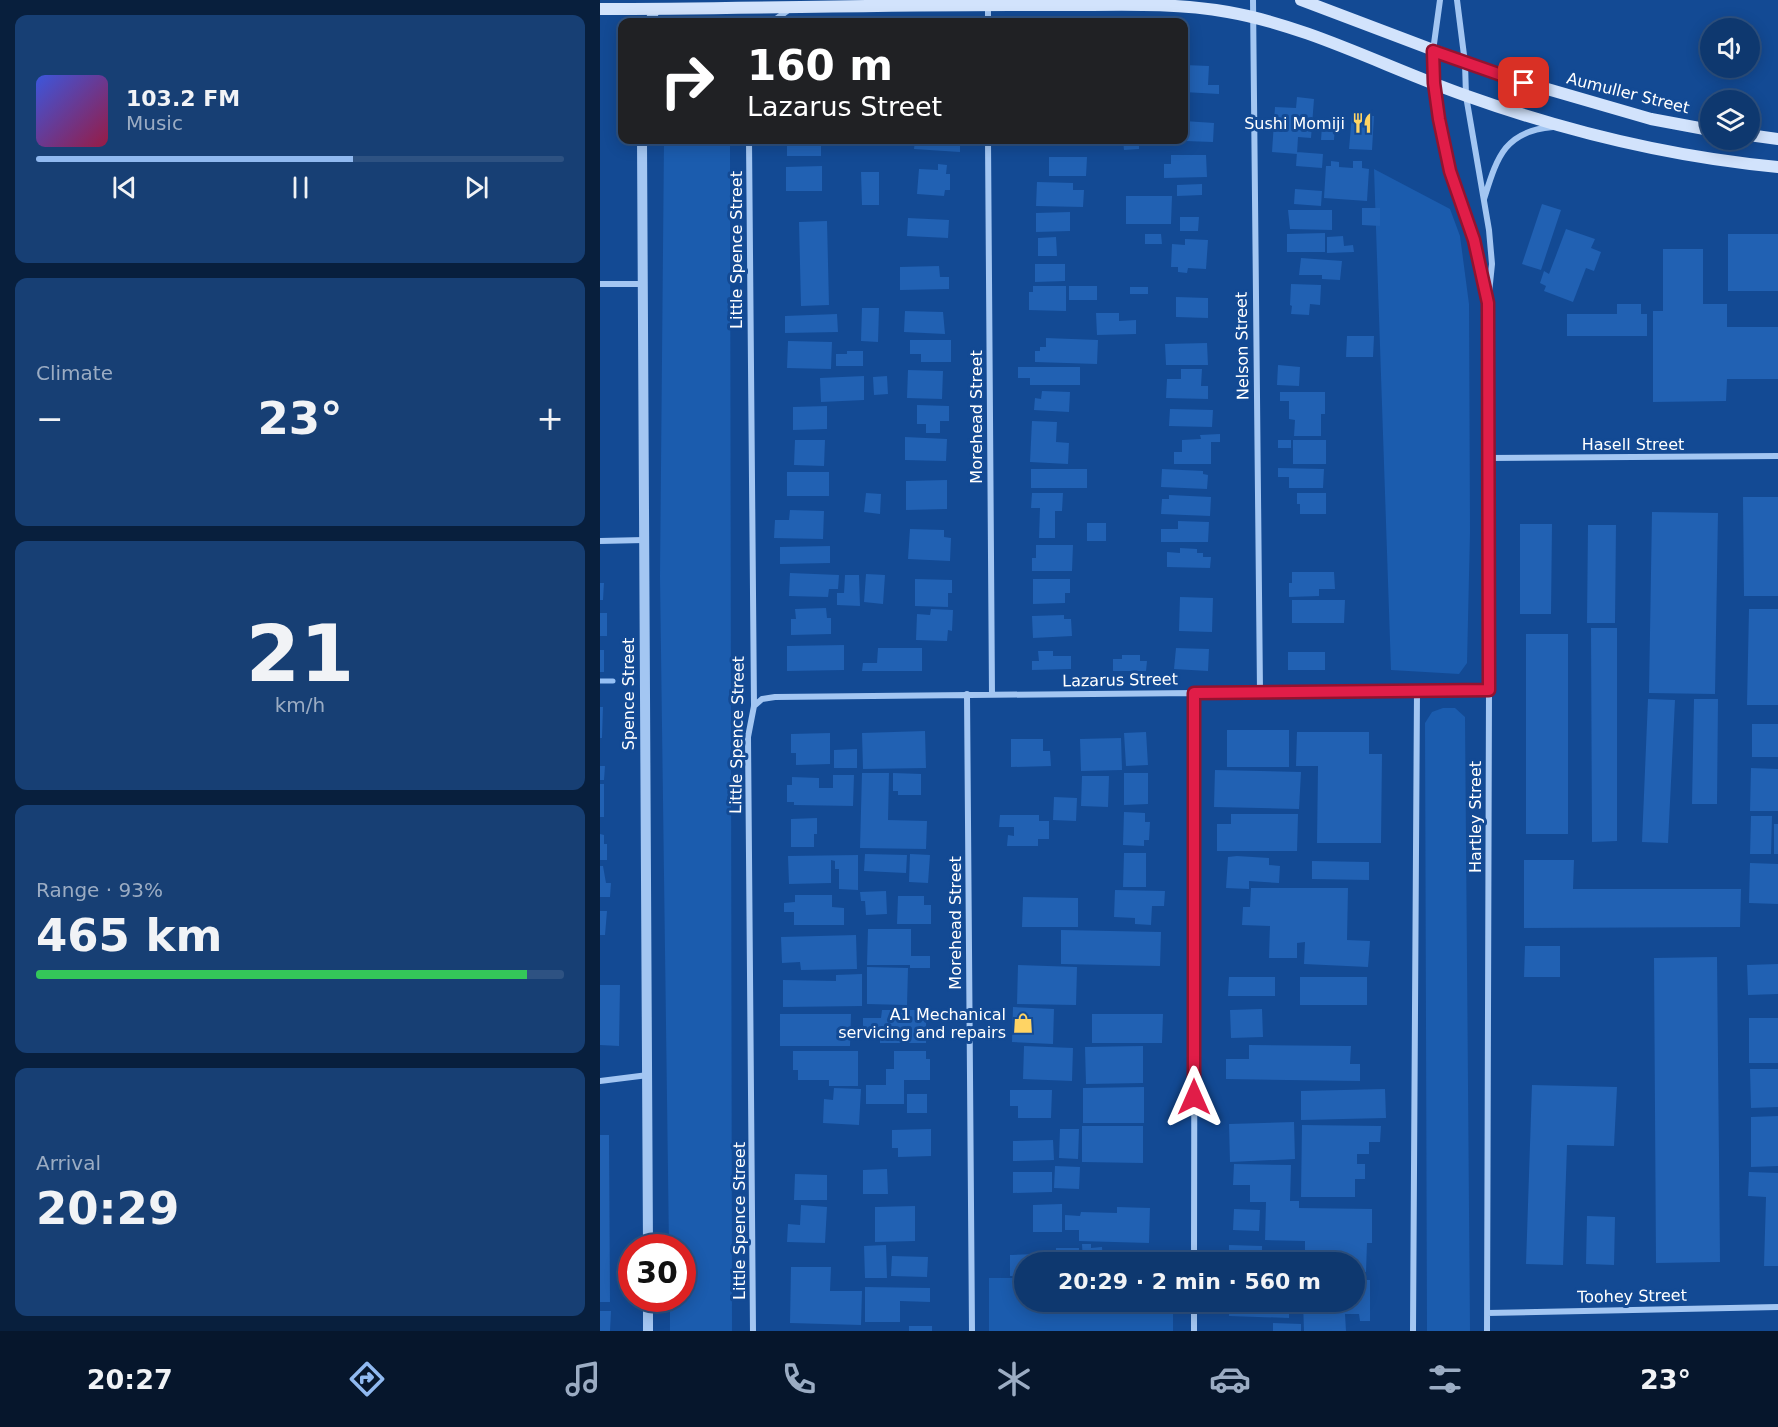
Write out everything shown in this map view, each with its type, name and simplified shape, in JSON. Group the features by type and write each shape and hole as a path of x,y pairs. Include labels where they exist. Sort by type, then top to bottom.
{"main road":[{"name":"Aumuller Street","path":"1301,0 1502,76 1623,112 1700,128"},
{"path":"600,9 658,5 791,8 988,2 1179,7 1227,12 1301,32 1466,96 1562,127 1612,140 1702,158 1778,167"},
{"path":"1760,137 1778,139"}],"street":[{"name":"Nelson Street","path":"1253,0 1260,692"},
{"name":"Hartley Street","path":"1440,0 1433,51 1434,83 1439,119 1450,171 1474,240 1488,303"},
{"name":"Hartley Street","path":"1456,0 1465,63 1466,96 1489,230 1492,264 1488,303 1487,1331"},
{"path":"988,2 988,18"},
{"path":"777,18 791,8"},
{"name":"Hartley Street","path":"1484,200 1501,154 1512,140 1538,128 1562,127"},
{"name":"Spence Street","path":"642,144 648,1234"},
{"name":"Little Spence Street","path":"748,144 754,706 748,737 753,1331"},
{"name":"Morehead Street","path":"988,144 992,695"},
{"path":"600,284 642,284"},
{"name":"Hasell Street","path":"1488,458 1778,456"},
{"path":"600,541 644,540"},
{"name":"Lazarus Street","path":"754,706 762,699 771,697 1489,690"},
{"path":"1413,1331 1417,691"},
{"path":"1194,693 1194,1252"},
{"name":"Morehead Street","path":"967,694 972,1331"},
{"path":"600,1081 648,1075"},
{"name":"Toohey Street","path":"1487,1313 1778,1306"},
{"path":"648,1312 648,1331"},
{"path":"1194,1312 1194,1331"}],"shaded area":[{"path":"664,144 730,144 732,1331 670,1331 670,1312 696,1312 696,1234 669,1234 660,577"},
{"path":"1374,169 1450,209 1460,236 1469,304 1470,532 1467,663 1459,674 1391,670"},
{"path":"1443,708 1455,708 1465,717 1470,1331 1427,1331 1425,723 1432,712"},
{"path":"989,1278 1014,1278 1014,1312 1173,1312 1173,1331 989,1331"}],"building":[{"path":"1188,65 1209,66 1208,85 1219,85 1219,94 1188,92"},
{"path":"1297,97 1314,99 1311,138 1298,137 1297,154 1272,152 1275,107 1296,108"},
{"path":"1352,115 1374,116 1372,150 1349,149"},
{"path":"1188,121 1214,123 1213,142 1188,141"},
{"path":"1322,126 1335,127 1334,140 1321,140"},
{"path":"787,144 821,144 821,156 787,156"},
{"path":"915,144 960,144 960,152 914,149"},
{"path":"1123,144 1139,144 1139,149 1124,150"},
{"path":"1297,152 1323,154 1322,168 1296,166"},
{"path":"1171,155 1206,155 1207,177 1164,178 1164,164 1171,164"},
{"path":"1049,157 1087,157 1086,176 1049,176"},
{"path":"1331,161 1339,162 1339,167 1353,168 1353,161 1362,161 1362,168 1369,169 1367,201 1324,198 1326,166 1331,166"},
{"path":"938,164 947,165 946,174 950,174 950,190 945,190 944,196 917,194 919,169 938,170"},
{"path":"822,166 822,191 786,191 786,167"},
{"path":"861,172 879,172 879,205 862,205"},
{"path":"1037,182 1073,183 1073,190 1084,190 1083,207 1036,206"},
{"path":"1202,184 1202,195 1177,196 1177,185"},
{"path":"1295,189 1322,191 1321,206 1294,204"},
{"path":"1126,196 1172,196 1171,224 1126,224"},
{"path":"1542,204 1561,210 1541,270 1522,264"},
{"path":"1362,208 1380,208 1380,226 1362,225"},
{"path":"1288,210 1332,210 1332,230 1290,229"},
{"path":"1070,212 1070,231 1036,232 1036,213"},
{"path":"1180,217 1199,217 1198,231 1180,231"},
{"path":"908,218 949,220 948,238 907,236"},
{"path":"827,221 829,305 801,306 799,222"},
{"path":"1566,229 1595,239 1591,248 1601,252 1594,271 1586,268 1573,302 1544,291 1546,286 1540,283 1544,271 1549,274"},
{"path":"1325,233 1325,252 1287,252 1287,234"},
{"path":"1145,234 1161,234 1162,244 1145,244"},
{"path":"1728,234 1778,234 1778,291 1728,291"},
{"path":"1343,236 1344,246 1353,245 1354,252 1327,253 1327,237"},
{"path":"1056,237 1057,256 1038,256 1038,238"},
{"path":"1185,239 1208,240 1206,269 1188,268 1187,273 1178,272 1178,267 1171,267 1172,244 1185,245"},
{"path":"1663,249 1703,249 1703,304 1727,304 1727,327 1778,327 1778,379 1727,379 1726,401 1653,402 1653,311 1663,311"},
{"path":"1301,258 1342,261 1340,280 1322,279 1322,275 1299,275"},
{"path":"1035,264 1065,264 1065,281 1035,282"},
{"path":"939,266 940,277 949,277 949,289 900,290 900,267"},
{"path":"1291,284 1321,285 1320,305 1310,304 1309,315 1291,314"},
{"path":"1033,286 1066,286 1066,311 1029,310 1029,292 1033,292"},
{"path":"1069,286 1097,286 1097,300 1069,300"},
{"path":"1130,287 1148,287 1148,294 1130,294"},
{"path":"1176,297 1208,298 1208,318 1176,317"},
{"path":"1617,304 1641,304 1641,314 1647,314 1647,336 1567,336 1567,314 1617,314"},
{"path":"862,308 879,308 878,342 861,341"},
{"path":"905,311 943,312 945,334 904,332"},
{"path":"1096,313 1119,313 1119,321 1136,320 1136,334 1097,335"},
{"path":"837,314 838,332 785,333 785,316"},
{"path":"1347,336 1374,336 1373,357 1346,357"},
{"path":"1046,338 1098,340 1097,364 1035,362 1035,351 1040,351 1040,347 1046,347"},
{"path":"910,340 951,340 951,362 921,362 921,354 910,354"},
{"path":"788,341 832,342 831,369 787,368"},
{"path":"1207,343 1208,365 1166,365 1165,344"},
{"path":"847,351 863,351 863,366 836,366 836,354 847,354"},
{"path":"1278,365 1300,367 1299,386 1277,385"},
{"path":"1018,367 1080,367 1080,385 1030,385 1030,378 1018,378"},
{"path":"1181,369 1202,369 1201,386 1208,386 1208,399 1166,398 1167,379 1181,379"},
{"path":"908,370 943,371 942,399 907,398"},
{"path":"864,376 864,400 821,402 820,378"},
{"path":"887,376 888,394 874,395 873,377"},
{"path":"1042,391 1070,392 1069,412 1034,410 1035,398 1041,399"},
{"path":"1280,392 1325,392 1325,414 1321,414 1321,436 1294,436 1295,420 1289,419 1289,401 1280,401"},
{"path":"917,405 949,406 949,421 940,421 940,433 926,433 926,424 917,424"},
{"path":"827,406 827,429 793,430 793,407"},
{"path":"1170,409 1213,410 1212,427 1169,426"},
{"path":"1032,421 1057,422 1056,442 1069,443 1068,464 1030,462"},
{"path":"1220,434 1220,442 1211,442 1211,464 1174,464 1174,452 1182,452 1182,440 1201,439 1200,435"},
{"path":"905,437 947,439 946,461 905,460"},
{"path":"795,440 825,440 824,466 794,465"},
{"path":"1278,440 1291,440 1291,448 1278,448"},
{"path":"1293,440 1326,440 1326,464 1293,464"},
{"path":"1278,468 1324,469 1323,488 1289,488 1289,477 1278,477"},
{"path":"1031,469 1087,469 1087,488 1031,488"},
{"path":"1162,469 1203,471 1203,474 1208,475 1207,489 1161,487"},
{"path":"787,472 829,472 829,496 787,496"},
{"path":"947,480 947,509 906,510 906,481"},
{"path":"866,493 881,494 880,514 864,512"},
{"path":"1032,493 1063,493 1062,511 1055,511 1055,538 1039,538 1040,508 1031,508"},
{"path":"1297,493 1326,493 1326,514 1300,514"},
{"path":"1169,495 1211,497 1210,516 1161,514 1162,499 1169,499"},
{"path":"1743,497 1778,497 1778,596 1744,596"},
{"path":"790,510 824,511 823,539 774,538 775,520 789,520"},
{"path":"1652,512 1718,513 1715,694 1649,693"},
{"path":"1178,521 1209,522 1208,542 1161,542 1161,529 1178,529"},
{"path":"1087,523 1106,523 1106,541 1087,541"},
{"path":"1520,524 1552,524 1551,614 1520,614"},
{"path":"1588,525 1616,525 1615,623 1587,623"},
{"path":"910,529 944,530 944,537 951,538 950,561 908,559"},
{"path":"1036,545 1073,545 1072,571 1032,571 1032,558 1036,558"},
{"path":"830,546 830,563 780,564 780,547"},
{"path":"1180,548 1197,549 1197,553 1203,553 1203,557 1211,557 1210,568 1167,567 1167,552 1180,553"},
{"path":"1292,572 1334,572 1335,589 1319,589 1319,596 1289,597"},
{"path":"790,573 839,575 838,589 829,589 828,597 789,596"},
{"path":"866,574 885,575 883,604 864,602"},
{"path":"845,575 859,575 860,606 837,605 837,593 844,593"},
{"path":"915,579 952,580 952,593 948,593 948,607 915,606"},
{"path":"1033,579 1070,579 1070,593 1065,593 1065,603 1033,604"},
{"path":"600,583 604,583 603,600 600,600"},
{"path":"1180,597 1213,598 1212,632 1179,631"},
{"path":"1292,600 1345,600 1344,623 1292,623"},
{"path":"826,608 827,618 831,618 831,634 791,635 791,619 796,619 795,609"},
{"path":"931,609 953,610 952,631 948,630 947,641 916,640 917,614 930,615"},
{"path":"1749,609 1778,609 1778,705 1747,705"},
{"path":"600,613 607,613 607,636 600,636"},
{"path":"1064,615 1064,619 1071,619 1072,636 1033,638 1032,616"},
{"path":"1591,628 1617,628 1617,841 1592,842"},
{"path":"1526,634 1568,634 1568,834 1526,834"},
{"path":"844,645 844,670 787,671 787,646"},
{"path":"878,648 922,648 922,671 862,671 863,663 877,663"},
{"path":"1176,648 1209,649 1208,671 1174,669"},
{"path":"600,650 604,650 604,672 600,672"},
{"path":"1038,651 1053,651 1053,656 1071,656 1071,669 1032,670 1032,661 1039,661"},
{"path":"1288,652 1325,652 1325,670 1288,670"},
{"path":"1122,655 1140,655 1140,661 1147,661 1146,671 1113,671 1113,659 1122,659"},
{"path":"1648,699 1675,700 1668,843 1642,842"},
{"path":"1694,699 1718,699 1717,804 1692,804"},
{"path":"600,707 603,707 602,738 600,738"},
{"path":"1752,724 1778,724 1778,757 1752,757"},
{"path":"1227,730 1289,730 1289,767 1227,767"},
{"path":"925,731 926,768 863,769 862,733"},
{"path":"1146,732 1148,765 1126,766 1124,733"},
{"path":"1297,732 1369,732 1369,754 1382,754 1381,843 1317,843 1318,766 1296,766"},
{"path":"830,733 830,764 796,765 796,753 791,753 791,734"},
{"path":"1121,738 1122,770 1081,771 1080,739"},
{"path":"1011,739 1043,739 1043,751 1050,751 1051,766 1011,767"},
{"path":"857,749 857,768 834,768 834,750"},
{"path":"600,766 605,766 604,780 600,780"},
{"path":"1751,768 1778,769 1778,811 1750,811"},
{"path":"1215,770 1301,772 1299,809 1214,807"},
{"path":"862,773 889,773 888,820 927,821 926,849 860,848"},
{"path":"893,773 921,774 921,795 898,795 898,791 893,791"},
{"path":"1124,773 1148,773 1148,804 1124,805"},
{"path":"833,775 854,775 853,806 794,805 794,802 787,802 787,785 792,785 792,777 819,778 819,788 833,788"},
{"path":"1082,776 1109,776 1108,807 1081,806"},
{"path":"600,784 604,784 604,817 600,817"},
{"path":"1054,797 1077,798 1076,821 1053,820"},
{"path":"1124,812 1145,813 1145,822 1150,822 1149,840 1144,840 1144,846 1123,845"},
{"path":"1231,814 1298,814 1297,851 1217,851 1217,824 1231,824"},
{"path":"1000,815 1039,815 1039,821 1049,821 1049,839 1038,839 1038,846 1007,846 1008,835 1014,836 1014,827 999,827"},
{"path":"1751,816 1772,816 1771,854 1750,854"},
{"path":"817,818 814,847 791,847 791,819"},
{"path":"1774,824 1778,824 1778,854 1774,854"},
{"path":"600,834 604,835 604,844 607,844 607,860 600,860"},
{"path":"1124,853 1146,853 1146,887 1123,887"},
{"path":"865,854 907,855 906,873 864,871"},
{"path":"910,854 930,855 928,883 909,882"},
{"path":"858,855 858,890 839,889 839,869 835,869 835,861 831,860 831,883 789,884 788,856"},
{"path":"1228,857 1269,858 1269,865 1280,866 1279,883 1249,881 1249,889 1226,888"},
{"path":"1524,860 1574,860 1573,889 1741,889 1740,927 1524,928"},
{"path":"1312,861 1369,862 1369,880 1312,879"},
{"path":"1750,863 1778,864 1778,904 1749,903"},
{"path":"600,866 603,866 606,883 611,883 610,897 600,897"},
{"path":"1251,888 1348,888 1347,940 1370,941 1368,967 1304,964 1305,942 1297,943 1297,958 1269,958 1270,926 1242,925 1243,907 1250,907"},
{"path":"1115,890 1165,891 1164,906 1152,906 1151,925 1135,924 1135,918 1114,917"},
{"path":"886,891 887,914 866,915 865,901 861,901 860,892"},
{"path":"795,895 832,895 832,907 844,908 844,925 794,925 794,912 784,912 784,903 795,902"},
{"path":"898,896 924,896 924,905 931,905 931,924 897,924"},
{"path":"1023,897 1078,898 1078,927 1022,927"},
{"path":"600,911 607,911 605,935 600,935"},
{"path":"868,929 911,929 911,956 930,956 930,968 910,968 910,965 867,965"},
{"path":"1061,930 1161,932 1160,966 1061,964"},
{"path":"856,935 857,969 801,970 800,962 782,963 781,937"},
{"path":"1525,946 1560,946 1560,977 1524,977"},
{"path":"1717,957 1720,1262 1656,1263 1654,958"},
{"path":"1778,964 1778,994 1748,995 1747,965"},
{"path":"1018,965 1077,967 1076,1005 1017,1004"},
{"path":"867,967 908,968 907,1005 867,1004"},
{"path":"862,974 862,1006 783,1007 783,980 836,981 836,975"},
{"path":"1229,977 1275,977 1275,996 1228,996"},
{"path":"1300,977 1367,977 1367,1005 1300,1005"},
{"path":"600,985 620,985 619,1046 600,1045"},
{"path":"1013,1007 1054,1009 1053,1044 1012,1042"},
{"path":"1262,1009 1263,1037 1231,1038 1230,1010"},
{"path":"882,1010 926,1010 926,1043 880,1043 880,1034 863,1033 863,1018 881,1018"},
{"path":"780,1014 851,1014 850,1046 780,1046"},
{"path":"1092,1014 1163,1014 1162,1043 1092,1043"},
{"path":"1749,1018 1778,1018 1778,1063 1749,1063"},
{"path":"1249,1045 1351,1046 1350,1064 1360,1064 1360,1081 1226,1079 1226,1059 1249,1059"},
{"path":"1024,1046 1073,1048 1072,1081 1023,1079"},
{"path":"1143,1046 1143,1083 1086,1084 1085,1047"},
{"path":"793,1051 858,1051 858,1086 829,1086 829,1080 798,1080 798,1070 793,1070"},
{"path":"894,1051 926,1051 926,1059 930,1059 930,1080 904,1080 904,1104 866,1104 866,1085 886,1085 886,1069 894,1069"},
{"path":"1750,1069 1778,1069 1778,1107 1751,1108"},
{"path":"1532,1085 1617,1087 1614,1146 1567,1145 1563,1265 1526,1264"},
{"path":"1144,1087 1144,1123 1083,1123 1083,1088"},
{"path":"834,1088 861,1089 859,1125 823,1123 824,1099 833,1100"},
{"path":"1385,1089 1386,1118 1301,1120 1301,1091"},
{"path":"1010,1090 1052,1090 1051,1118 1018,1118 1018,1106 1010,1106"},
{"path":"907,1094 927,1094 927,1113 907,1113"},
{"path":"1778,1116 1778,1166 1751,1167 1751,1117"},
{"path":"1294,1122 1295,1159 1230,1162 1229,1124"},
{"path":"1302,1125 1381,1126 1380,1142 1369,1142 1369,1154 1357,1154 1357,1164 1365,1164 1365,1179 1355,1179 1355,1197 1301,1197"},
{"path":"1082,1126 1143,1126 1143,1163 1082,1162"},
{"path":"931,1129 931,1156 898,1157 898,1148 892,1148 892,1130"},
{"path":"1060,1129 1079,1129 1078,1159 1059,1158"},
{"path":"600,1135 609,1135 610,1302 600,1302"},
{"path":"1053,1140 1054,1160 1013,1161 1013,1141"},
{"path":"1234,1164 1291,1165 1290,1201 1299,1201 1299,1208 1372,1209 1372,1243 1367,1243 1366,1272 1365,1252 1305,1252 1305,1241 1265,1240 1266,1202 1250,1202 1250,1185 1233,1185"},
{"path":"1055,1166 1080,1167 1079,1189 1054,1188"},
{"path":"887,1169 888,1194 863,1194 863,1170"},
{"path":"1013,1172 1052,1172 1052,1192 1013,1193"},
{"path":"1749,1172 1778,1173 1778,1266 1764,1266 1766,1197 1748,1196"},
{"path":"795,1174 827,1175 827,1200 794,1200"},
{"path":"1062,1204 1062,1232 1033,1232 1033,1205"},
{"path":"801,1205 827,1207 825,1243 787,1242 788,1224 800,1225"},
{"path":"915,1206 915,1241 875,1242 875,1207"},
{"path":"1117,1207 1150,1208 1149,1243 1079,1241 1079,1230 1065,1230 1065,1215 1080,1216 1081,1212 1117,1213"},
{"path":"1234,1209 1260,1210 1259,1231 1233,1230"},
{"path":"1587,1216 1615,1217 1614,1265 1586,1264"},
{"path":"1082,1244 1091,1244 1091,1248 1102,1247 1102,1252 1082,1252"},
{"path":"886,1245 887,1278 865,1278 864,1246"},
{"path":"1229,1245 1262,1246 1262,1252 1229,1252"},
{"path":"1056,1248 1079,1248 1079,1252 1056,1252"},
{"path":"1010,1255 1014,1255 1014,1276 1010,1276"},
{"path":"892,1256 928,1257 927,1277 891,1276"},
{"path":"791,1267 831,1267 830,1291 862,1291 861,1325 790,1323"},
{"path":"1365,1280 1370,1280 1370,1321 1360,1321 1359,1314 1345,1314 1346,1331 1304,1331 1303,1312 1365,1312"},
{"path":"865,1287 930,1288 930,1302 900,1301 900,1322 865,1322"},
{"path":"600,1311 611,1311 610,1331 600,1331"},
{"path":"1229,1312 1289,1312 1289,1318 1229,1316"},
{"path":"1273,1323 1301,1324 1301,1331 1273,1331"},
{"path":"909,1326 932,1326 932,1331 909,1331"}],"waterway":[{"path":"600,681 613,681"}],"place":[{"name":"Sushi Momiji","path":"1362,123"},
{"name":"A1 Mechanical servicing and repairs","path":"1023,1023"}],"route":[{"path":"1194,1097 1194,693 1489,690 1488,303 1474,240 1450,171 1439,119 1434,83 1433,51 1524,83"}]}
